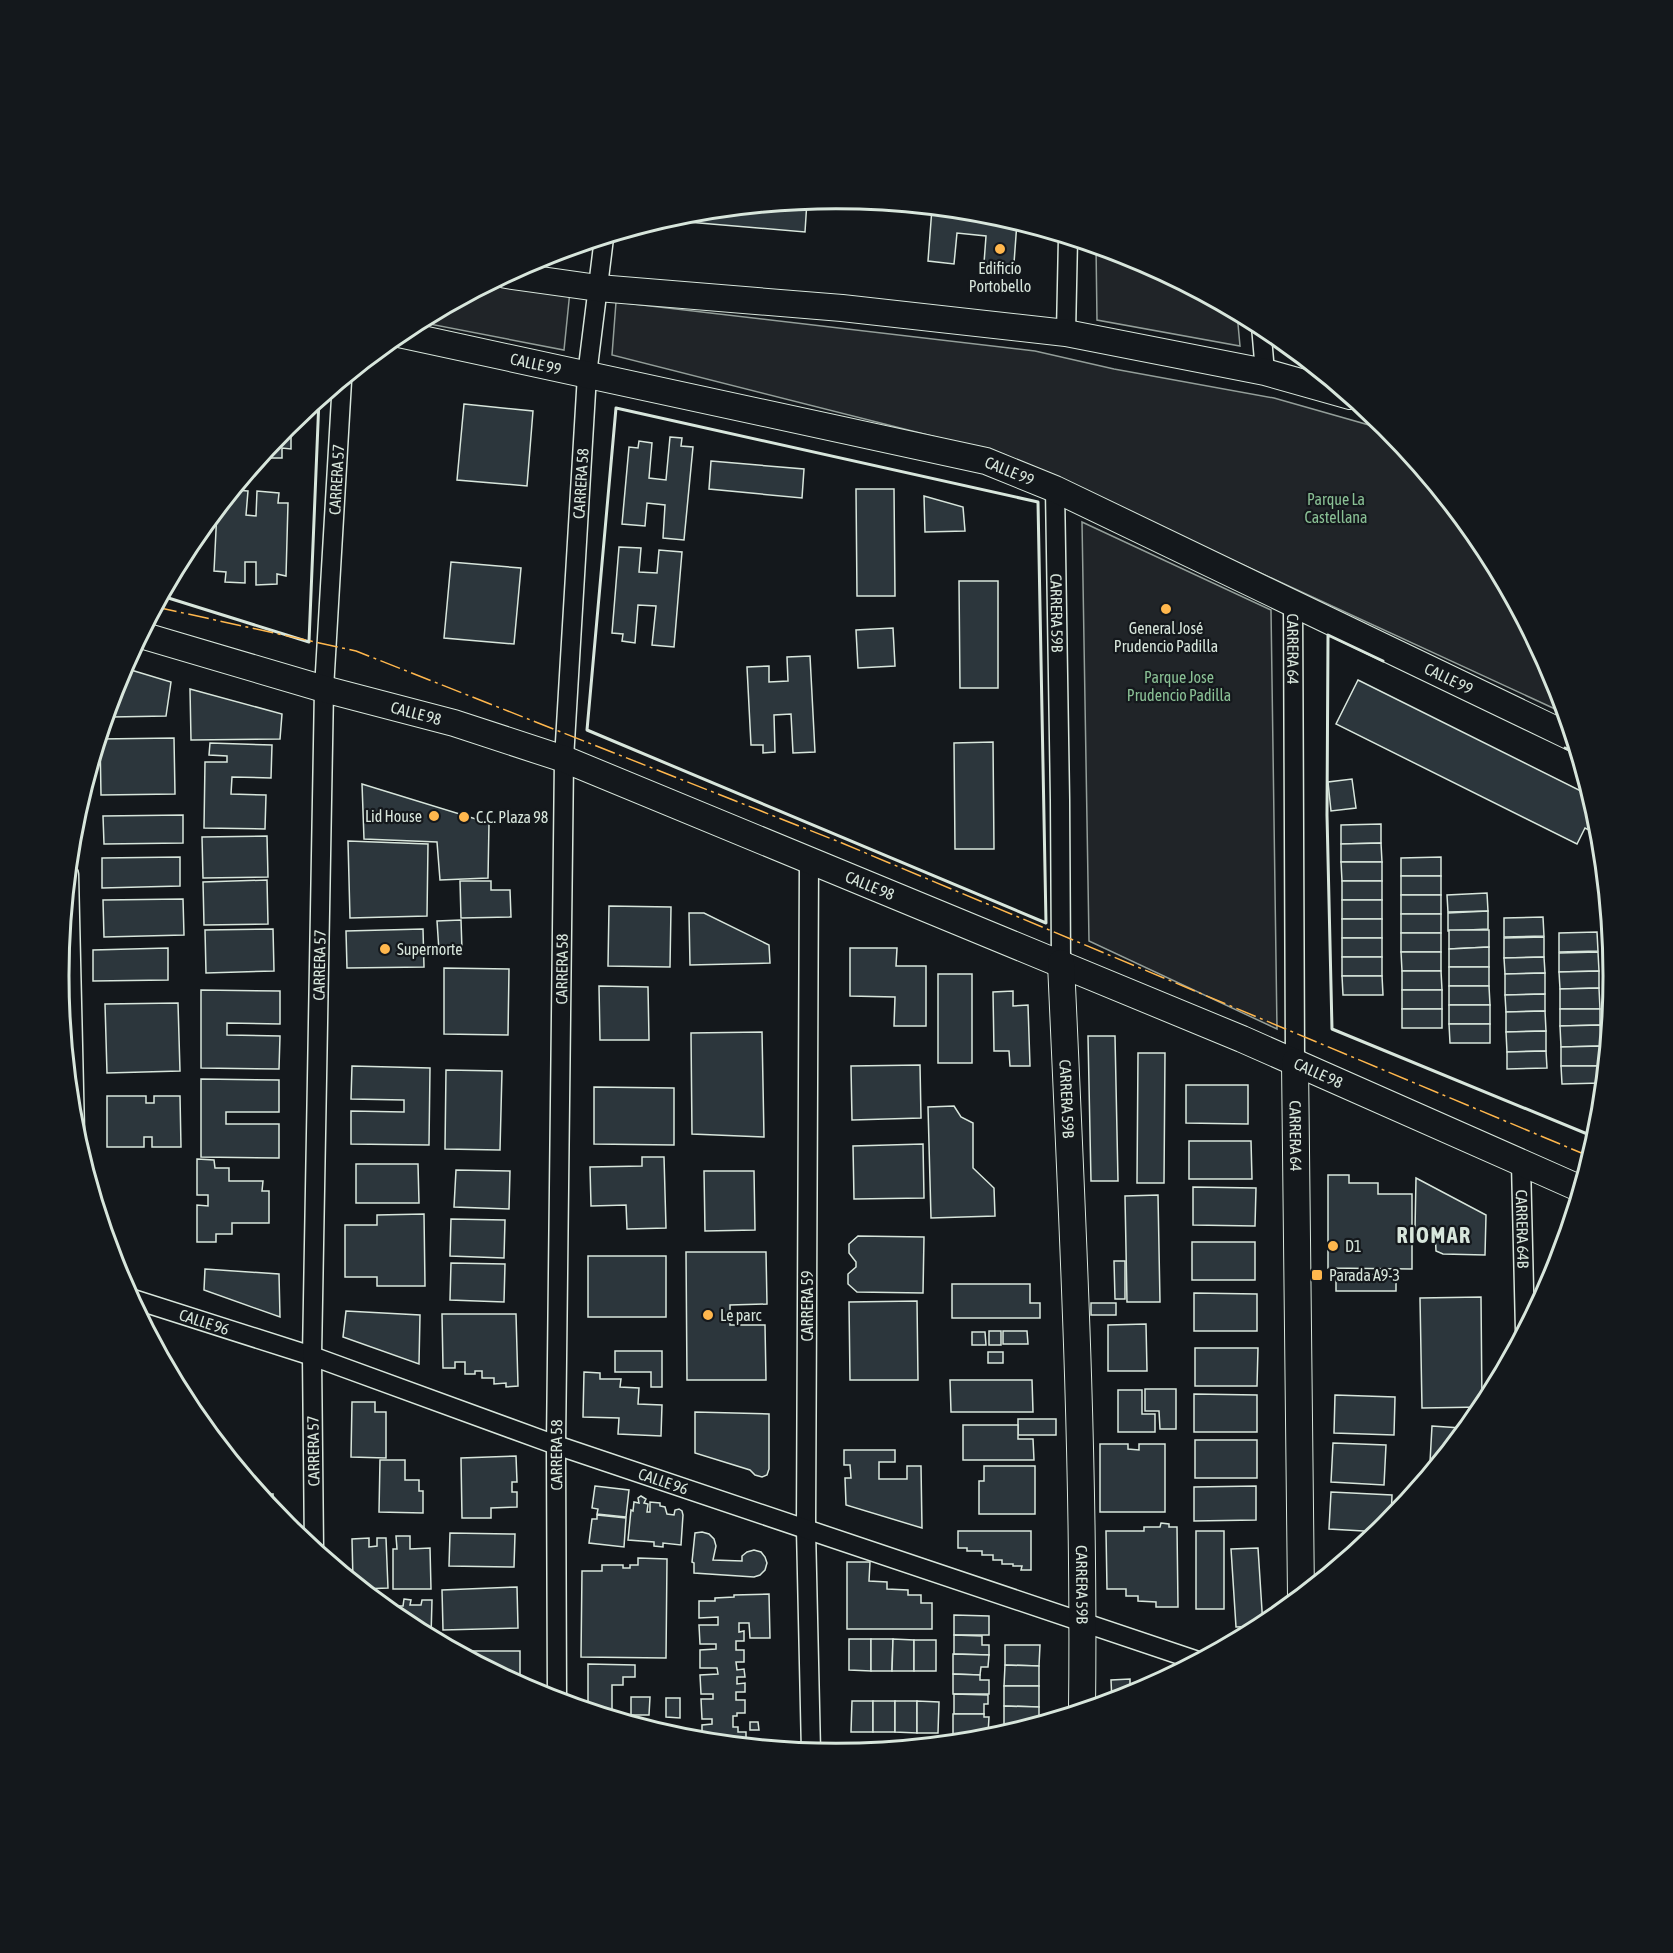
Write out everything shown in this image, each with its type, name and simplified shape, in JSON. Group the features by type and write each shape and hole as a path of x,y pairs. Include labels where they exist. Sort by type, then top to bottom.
{"street":[{"path":"1066,333 1068,245"},
{"name":"CARRERA 58","path":"557,1691 556,1445 564,759 586,375 603,246"},
{"path":"521,277 598,288 842,308 1066,333 1265,372 1333,391"},
{"name":"CALLE 99","path":"412,337 986,461 1055,489 1564,734"},
{"path":"1262,337 1265,372"},
{"name":"CARRERA 57","path":"314,1538 312,1356 324,689 341,390"},
{"name":"CARRERA 59B","path":"1055,489 1061,963 1078,1323 1082,1703"},
{"name":"CARRERA 64","path":"1293,603 1294,1062 1301,1587"},
{"name":"CALLE 98","path":"148,637 324,689 454,723 564,759 1061,963 1294,1062 1575,1186"},
{"name":"CARRERA 59","path":"809,861 806,1529 811,1743"},
{"path":"70,938 73,1047"},
{"name":"CARRERA 64B","path":"1521,1163 1525,1317"},
{"name":"CALLE 96","path":"141,1302 312,1356 556,1445 1189,1658"}],"green space":[{"path":"1096,255 1176,288 1238,323 1240,346 1097,320"},
{"path":"508,283 570,291 564,350 432,325"},
{"name":"Parque La Castellana","path":"616,302 1035,351 1114,369 1274,398 1370,425 1414,470 1475,550 1525,637 1555,709 1003,454 612,355"},
{"name":"Parque Jose Prudencio Padilla","path":"1082,522 1271,610 1277,1029 1089,941"}],"building":[{"path":"806,210 805,232 695,223 736,216"},
{"name":"Edificio Portobello","path":"931,215 1016,231 1014,263 998,269 984,263 986,236 957,233 954,264 928,261"},
{"path":"464,404 533,411 527,486 457,480"},
{"path":"291,437 291,449 282,448 282,458 271,458"},
{"path":"670,437 682,438 681,446 693,447 684,540 663,538 665,505 647,503 645,526 622,524 629,447 638,448 639,441 652,443 649,478 666,480"},
{"path":"711,461 804,469 802,498 709,489"},
{"path":"856,489 894,489 895,596 857,596"},
{"path":"243,491 248,491 246,515 256,516 257,491 279,493 278,503 288,503 286,576 277,574 277,584 256,585 256,562 245,562 245,583 225,582 226,572 214,571 216,525"},
{"path":"924,496 963,507 965,531 925,532"},
{"path":"619,547 641,548 639,572 657,573 659,550 682,552 674,647 652,645 656,606 638,605 635,643 622,641 623,634 612,633"},
{"path":"451,562 521,568 514,644 444,638"},
{"path":"959,581 998,581 998,688 960,688"},
{"path":"893,628 895,666 858,668 856,630"},
{"path":"810,656 815,752 793,753 791,714 774,715 775,752 763,753 763,745 751,745 747,667 769,666 769,682 788,681 787,657"},
{"path":"133,671 171,682 166,716 115,717"},
{"path":"1358,680 1581,791 1590,830 1585,828 1577,844 1336,724"},
{"path":"190,689 282,714 280,739 191,740"},
{"path":"174,738 175,794 101,795 100,761 107,739"},
{"path":"993,742 994,849 955,849 954,743"},
{"path":"210,743 272,745 271,778 232,777 231,794 266,795 265,829 204,828 205,762 227,762 227,756 209,755"},
{"path":"1352,779 1356,808 1331,811 1328,782"},
{"path":"362,784 489,823 488,878 440,880 437,842 364,839"},
{"path":"183,815 183,843 104,844 103,816"},
{"path":"1381,824 1381,843 1341,844 1341,825"},
{"path":"267,836 268,877 203,878 202,837"},
{"path":"348,841 428,844 427,916 350,918"},
{"path":"1381,843 1382,862 1341,862 1341,844"},
{"path":"180,857 180,886 102,888 102,858"},
{"path":"1441,857 1441,876 1401,876 1401,858"},
{"path":"1341,862 1382,862 1382,881 1342,881"},
{"path":"1401,876 1441,876 1441,895 1401,895"},
{"path":"267,880 268,924 204,925 203,882"},
{"path":"460,881 491,881 491,890 510,890 511,917 461,918"},
{"path":"1342,881 1382,881 1382,900 1342,900"},
{"path":"1487,893 1488,911 1448,912 1447,895"},
{"path":"1401,895 1441,895 1441,914 1401,914"},
{"path":"183,899 184,935 104,937 103,900"},
{"path":"1342,900 1382,900 1382,919 1342,919"},
{"path":"609,906 671,907 670,967 608,966"},
{"path":"1488,911 1488,929 1448,931 1448,913"},
{"path":"689,913 704,913 769,945 770,963 690,965"},
{"path":"1401,914 1441,914 1441,933 1401,933"},
{"path":"1543,917 1544,936 1504,937 1504,918"},
{"path":"1342,919 1382,919 1382,938 1342,938"},
{"path":"461,920 462,950 439,951 437,921"},
{"path":"273,929 274,971 206,973 205,930"},
{"name":"Supernorte","path":"423,929 424,967 347,968 346,931"},
{"path":"1449,930 1489,930 1489,947 1449,949"},
{"path":"1597,932 1598,951 1559,952 1559,933"},
{"path":"1401,933 1441,933 1441,952 1401,952"},
{"path":"1544,937 1544,957 1504,958 1504,938"},
{"path":"1342,938 1382,938 1382,957 1342,957"},
{"path":"1489,947 1489,967 1449,967 1449,949"},
{"path":"168,948 168,980 93,981 93,950"},
{"path":"850,948 897,948 896,966 926,966 926,1026 894,1026 895,997 850,996"},
{"path":"1401,952 1441,952 1441,971 1402,971"},
{"path":"1598,952 1599,971 1559,972 1559,953"},
{"path":"1342,957 1382,957 1382,976 1342,976"},
{"path":"1544,957 1545,973 1505,974 1504,958"},
{"path":"1449,967 1489,967 1489,986 1449,986"},
{"path":"444,968 509,969 508,1035 444,1034"},
{"path":"1402,971 1441,971 1442,990 1402,990"},
{"path":"1599,971 1599,988 1560,989 1559,972"},
{"path":"1545,973 1545,994 1505,995 1505,974"},
{"path":"938,974 972,974 972,1063 938,1063"},
{"path":"1342,976 1382,976 1383,995 1343,995"},
{"path":"599,986 648,987 649,1040 600,1040"},
{"path":"1449,986 1489,986 1490,1005 1449,1005"},
{"path":"1599,988 1600,1009 1560,1009 1560,989"},
{"path":"201,990 280,991 280,1024 227,1023 227,1035 280,1036 279,1069 201,1068"},
{"path":"1402,990 1442,990 1442,1009 1402,1009"},
{"path":"1013,991 1013,1006 1028,1005 1030,1066 1010,1066 1009,1051 994,1051 993,992"},
{"path":"1545,994 1545,1011 1506,1012 1505,995"},
{"path":"178,1003 180,1071 107,1073 105,1004"},
{"path":"1449,1005 1490,1005 1490,1024 1449,1024"},
{"path":"1402,1009 1442,1009 1442,1028 1402,1028"},
{"path":"1560,1009 1600,1009 1600,1025 1560,1026"},
{"path":"1545,1011 1546,1031 1506,1032 1506,1012"},
{"path":"1449,1024 1490,1024 1490,1043 1450,1043"},
{"path":"1600,1025 1600,1046 1561,1047 1560,1026"},
{"path":"1546,1031 1546,1051 1507,1052 1506,1032"},
{"path":"762,1032 764,1137 692,1134 691,1033"},
{"path":"1088,1036 1115,1036 1118,1181 1091,1181"},
{"path":"1600,1046 1598,1066 1561,1066 1561,1047"},
{"path":"1546,1051 1547,1068 1507,1069 1507,1052"},
{"path":"1138,1053 1165,1053 1164,1183 1137,1183"},
{"path":"920,1065 921,1118 852,1120 851,1066"},
{"path":"352,1066 430,1068 429,1145 351,1144 351,1111 404,1112 404,1100 351,1099"},
{"path":"1561,1066 1598,1066 1596,1083 1562,1084"},
{"path":"446,1070 502,1071 500,1150 445,1149"},
{"path":"201,1079 279,1080 279,1112 226,1112 226,1124 279,1124 279,1158 201,1157"},
{"path":"1186,1085 1248,1085 1248,1124 1186,1123"},
{"path":"594,1087 674,1088 674,1145 594,1144"},
{"path":"107,1096 146,1096 146,1103 154,1103 154,1096 180,1096 181,1147 152,1147 152,1137 144,1137 144,1147 107,1147"},
{"path":"954,1106 961,1117 973,1123 973,1168 994,1188 995,1216 931,1218 928,1107"},
{"path":"1189,1141 1251,1141 1252,1179 1189,1179"},
{"path":"923,1144 924,1198 854,1199 853,1146"},
{"path":"642,1157 664,1157 666,1228 627,1229 626,1205 591,1206 590,1167 642,1166"},
{"path":"197,1159 214,1160 215,1168 229,1168 229,1181 263,1181 262,1191 269,1191 269,1223 232,1223 232,1234 216,1234 216,1242 197,1242 197,1205 208,1206 208,1195 197,1195"},
{"path":"356,1164 418,1164 419,1203 356,1203"},
{"path":"456,1170 510,1171 509,1209 454,1207"},
{"path":"704,1171 754,1171 755,1230 705,1231"},
{"path":"1328,1175 1349,1175 1349,1183 1378,1183 1378,1194 1412,1194 1412,1269 1328,1268"},
{"path":"1416,1178 1486,1215 1485,1255 1443,1254 1436,1251 1435,1230 1415,1230"},
{"path":"1193,1187 1256,1188 1255,1226 1193,1225"},
{"path":"1158,1195 1160,1302 1127,1302 1125,1196"},
{"path":"424,1214 425,1286 377,1286 377,1277 345,1277 345,1225 377,1225 377,1215"},
{"path":"451,1219 505,1220 504,1258 450,1256"},
{"path":"858,1236 924,1237 923,1293 857,1292 848,1284 848,1274 856,1267 856,1262 849,1253 849,1244"},
{"path":"1192,1242 1255,1242 1255,1280 1192,1280"},
{"name":"Le parc","path":"686,1252 766,1252 767,1304 730,1305 730,1325 765,1325 766,1380 687,1380"},
{"path":"588,1256 666,1256 666,1317 588,1317"},
{"path":"1114,1261 1125,1261 1125,1299 1115,1299"},
{"path":"451,1263 505,1264 504,1302 450,1300"},
{"path":"205,1269 279,1274 280,1317 204,1290"},
{"path":"1336,1274 1396,1275 1396,1291 1336,1291"},
{"path":"952,1284 1030,1284 1030,1303 1040,1303 1040,1318 952,1318"},
{"path":"1194,1293 1257,1294 1257,1331 1194,1331"},
{"path":"1481,1297 1482,1392 1472,1407 1422,1408 1420,1298"},
{"path":"917,1301 918,1380 850,1380 849,1302"},
{"path":"1091,1303 1116,1303 1116,1315 1091,1315"},
{"path":"346,1311 420,1315 419,1364 343,1337"},
{"path":"442,1314 516,1314 518,1386 506,1387 506,1383 494,1384 494,1378 482,1378 482,1371 465,1374 465,1362 455,1362 455,1368 443,1368"},
{"path":"1146,1324 1147,1371 1108,1371 1108,1325"},
{"path":"989,1331 1001,1331 1001,1345 989,1345"},
{"path":"1003,1331 1027,1331 1028,1344 1003,1344"},
{"path":"972,1332 985,1332 986,1345 972,1345"},
{"path":"1195,1348 1258,1348 1257,1386 1195,1386"},
{"path":"615,1351 662,1351 662,1387 651,1387 651,1372 615,1372"},
{"path":"988,1352 1003,1352 1003,1363 988,1363"},
{"path":"584,1372 600,1373 600,1379 621,1379 620,1387 639,1388 638,1404 662,1405 661,1436 618,1434 619,1418 583,1417"},
{"path":"950,1380 1032,1380 1033,1412 951,1412"},
{"path":"1145,1389 1176,1389 1176,1429 1160,1429 1159,1411 1145,1411"},
{"path":"1118,1390 1142,1390 1142,1414 1155,1414 1155,1432 1118,1432"},
{"path":"1194,1394 1257,1395 1257,1432 1194,1432"},
{"path":"1335,1395 1395,1397 1394,1435 1334,1433"},
{"path":"352,1402 375,1402 375,1412 386,1412 386,1458 351,1457"},
{"path":"695,1412 769,1414 769,1469 767,1475 762,1477 755,1475 750,1470 695,1453"},
{"path":"1018,1419 1056,1419 1056,1435 1018,1435"},
{"path":"963,1425 1018,1425 1018,1439 1033,1439 1034,1460 963,1460"},
{"path":"1432,1426 1457,1428 1445,1444 1430,1462"},
{"path":"1195,1440 1257,1440 1257,1478 1195,1478"},
{"path":"1333,1443 1386,1445 1384,1485 1331,1482"},
{"path":"1100,1444 1128,1444 1128,1449 1139,1450 1139,1444 1165,1444 1165,1512 1100,1512"},
{"path":"844,1450 895,1450 895,1462 879,1462 879,1479 907,1479 907,1466 921,1466 922,1528 846,1505 845,1478 851,1478 850,1465 844,1465"},
{"path":"516,1456 517,1482 512,1482 512,1492 517,1492 517,1507 491,1508 491,1518 462,1518 461,1458"},
{"path":"380,1460 405,1460 405,1480 419,1480 419,1491 423,1491 423,1513 379,1512"},
{"path":"984,1466 1035,1466 1035,1514 979,1514 979,1481 984,1481"},
{"path":"595,1486 629,1490 626,1517 597,1514 598,1509 592,1508"},
{"path":"1256,1486 1256,1520 1194,1521 1194,1487"},
{"path":"1331,1492 1392,1495 1392,1506 1366,1531 1329,1529"},
{"path":"641,1496 646,1499 644,1503 648,1504 647,1512 650,1512 650,1502 660,1503 660,1506 665,1507 667,1514 674,1515 675,1510 679,1509 682,1511 681,1545 663,1543 663,1547 654,1546 654,1542 628,1540 631,1510 633,1511 634,1502 639,1503 638,1498"},
{"path":"597,1515 626,1518 624,1547 589,1543 592,1519 597,1519"},
{"path":"1161,1523 1169,1524 1169,1527 1177,1527 1178,1607 1156,1607 1156,1602 1138,1601 1138,1596 1126,1596 1126,1589 1107,1589 1106,1531 1144,1531 1144,1527 1160,1527"},
{"path":"958,1531 1031,1531 1031,1570 1021,1570 1022,1566 1013,1566 1013,1564 1002,1564 1002,1560 993,1560 993,1555 982,1555 982,1551 967,1551 967,1548 958,1548"},
{"path":"1196,1531 1224,1531 1224,1609 1196,1609"},
{"path":"702,1532 714,1539 716,1546 713,1560 742,1561 742,1556 754,1550 761,1552 765,1557 767,1563 765,1570 754,1577 694,1573 692,1562 695,1533"},
{"path":"450,1533 515,1534 514,1567 449,1566"},
{"path":"396,1536 410,1536 410,1549 430,1548 431,1589 393,1589 393,1549 397,1549"},
{"path":"369,1538 369,1547 377,1546 377,1538 386,1538 388,1588 374,1589 353,1572 352,1539"},
{"path":"1258,1548 1262,1615 1244,1627 1236,1627 1231,1549"},
{"path":"638,1558 667,1559 666,1658 581,1657 582,1571 602,1571 602,1565 623,1565 623,1568 630,1568 630,1565 638,1565"},
{"path":"847,1562 870,1562 869,1581 887,1582 887,1589 908,1590 908,1595 921,1595 921,1603 932,1603 932,1629 847,1629"},
{"path":"517,1587 518,1628 443,1630 442,1590"},
{"path":"769,1594 770,1638 750,1638 749,1623 739,1623 739,1632 744,1631 744,1641 736,1641 736,1650 744,1650 744,1662 736,1662 737,1670 744,1669 745,1677 737,1677 737,1684 745,1683 745,1692 736,1692 736,1700 745,1700 745,1713 737,1713 737,1716 733,1716 733,1727 738,1727 738,1732 746,1732 746,1738 702,1731 702,1725 712,1724 712,1719 702,1719 701,1699 713,1699 713,1694 701,1694 700,1675 718,1674 717,1668 700,1668 700,1650 716,1649 716,1644 700,1644 699,1625 718,1625 718,1617 699,1618 699,1601 715,1601 715,1598 734,1597 734,1595"},
{"path":"404,1599 411,1600 410,1605 421,1605 422,1600 432,1600 431,1628 398,1606 403,1606"},
{"path":"954,1615 989,1616 989,1635 954,1635"},
{"path":"954,1635 982,1636 982,1645 989,1645 989,1655 954,1654"},
{"path":"849,1639 871,1639 871,1671 849,1670"},
{"path":"871,1639 893,1639 892,1671 871,1671"},
{"path":"893,1639 914,1640 914,1671 892,1671"},
{"path":"914,1640 936,1640 936,1671 914,1671"},
{"path":"1005,1645 1040,1645 1039,1666 1005,1665"},
{"path":"471,1651 520,1651 520,1676"},
{"path":"953,1654 989,1655 988,1667 981,1667 980,1675 953,1674"},
{"path":"588,1664 635,1665 635,1677 623,1677 623,1685 612,1685 612,1710 588,1702"},
{"path":"1005,1665 1039,1666 1039,1686 1004,1686"},
{"path":"953,1674 980,1675 980,1680 989,1680 989,1694 953,1694"},
{"path":"1130,1679 1130,1685 1132,1685 1112,1693 1111,1680"},
{"path":"1004,1686 1039,1686 1039,1707 1004,1706"},
{"path":"954,1694 988,1695 988,1704 984,1704 984,1714 954,1714"},
{"path":"631,1697 650,1697 649,1715 631,1715"},
{"path":"666,1698 680,1698 680,1718 666,1717"},
{"path":"852,1701 873,1701 873,1732 851,1732"},
{"path":"873,1701 895,1701 895,1732 873,1732"},
{"path":"895,1701 917,1701 917,1733 895,1732"},
{"path":"917,1701 939,1702 938,1733 917,1733"},
{"path":"1004,1706 1039,1707 1039,1717 1004,1725"},
{"path":"953,1714 984,1714 984,1717 989,1717 988,1728 953,1734"},
{"path":"750,1722 758,1722 759,1730 750,1730"}],"wall":[{"path":"616,408 1038,502 1046,923 587,730 616,408"},
{"path":"169,598 309,642 319,410"},
{"path":"1383,661 1328,635 1327,815 1332,1029 1587,1134"},
{"path":"1565,748 1569,750"}],"power":[{"path":"163,609 356,651 837,841 1583,1154"}],"place":[{"name":"Edificio Portobello","path":"1000,249"},
{"name":"General José Prudencio Padilla","path":"1166,609"},
{"name":"Lid House","path":"434,816"},
{"name":"C.C. Plaza 98","path":"464,817"},
{"name":"Supernorte","path":"385,949"},
{"name":"D1","path":"1333,1246"},
{"name":"Parada A9-3","path":"1317,1275"},
{"name":"Le parc","path":"708,1315"}],"district":[{"name":"RIOMAR","path":"1434,1235"}]}
